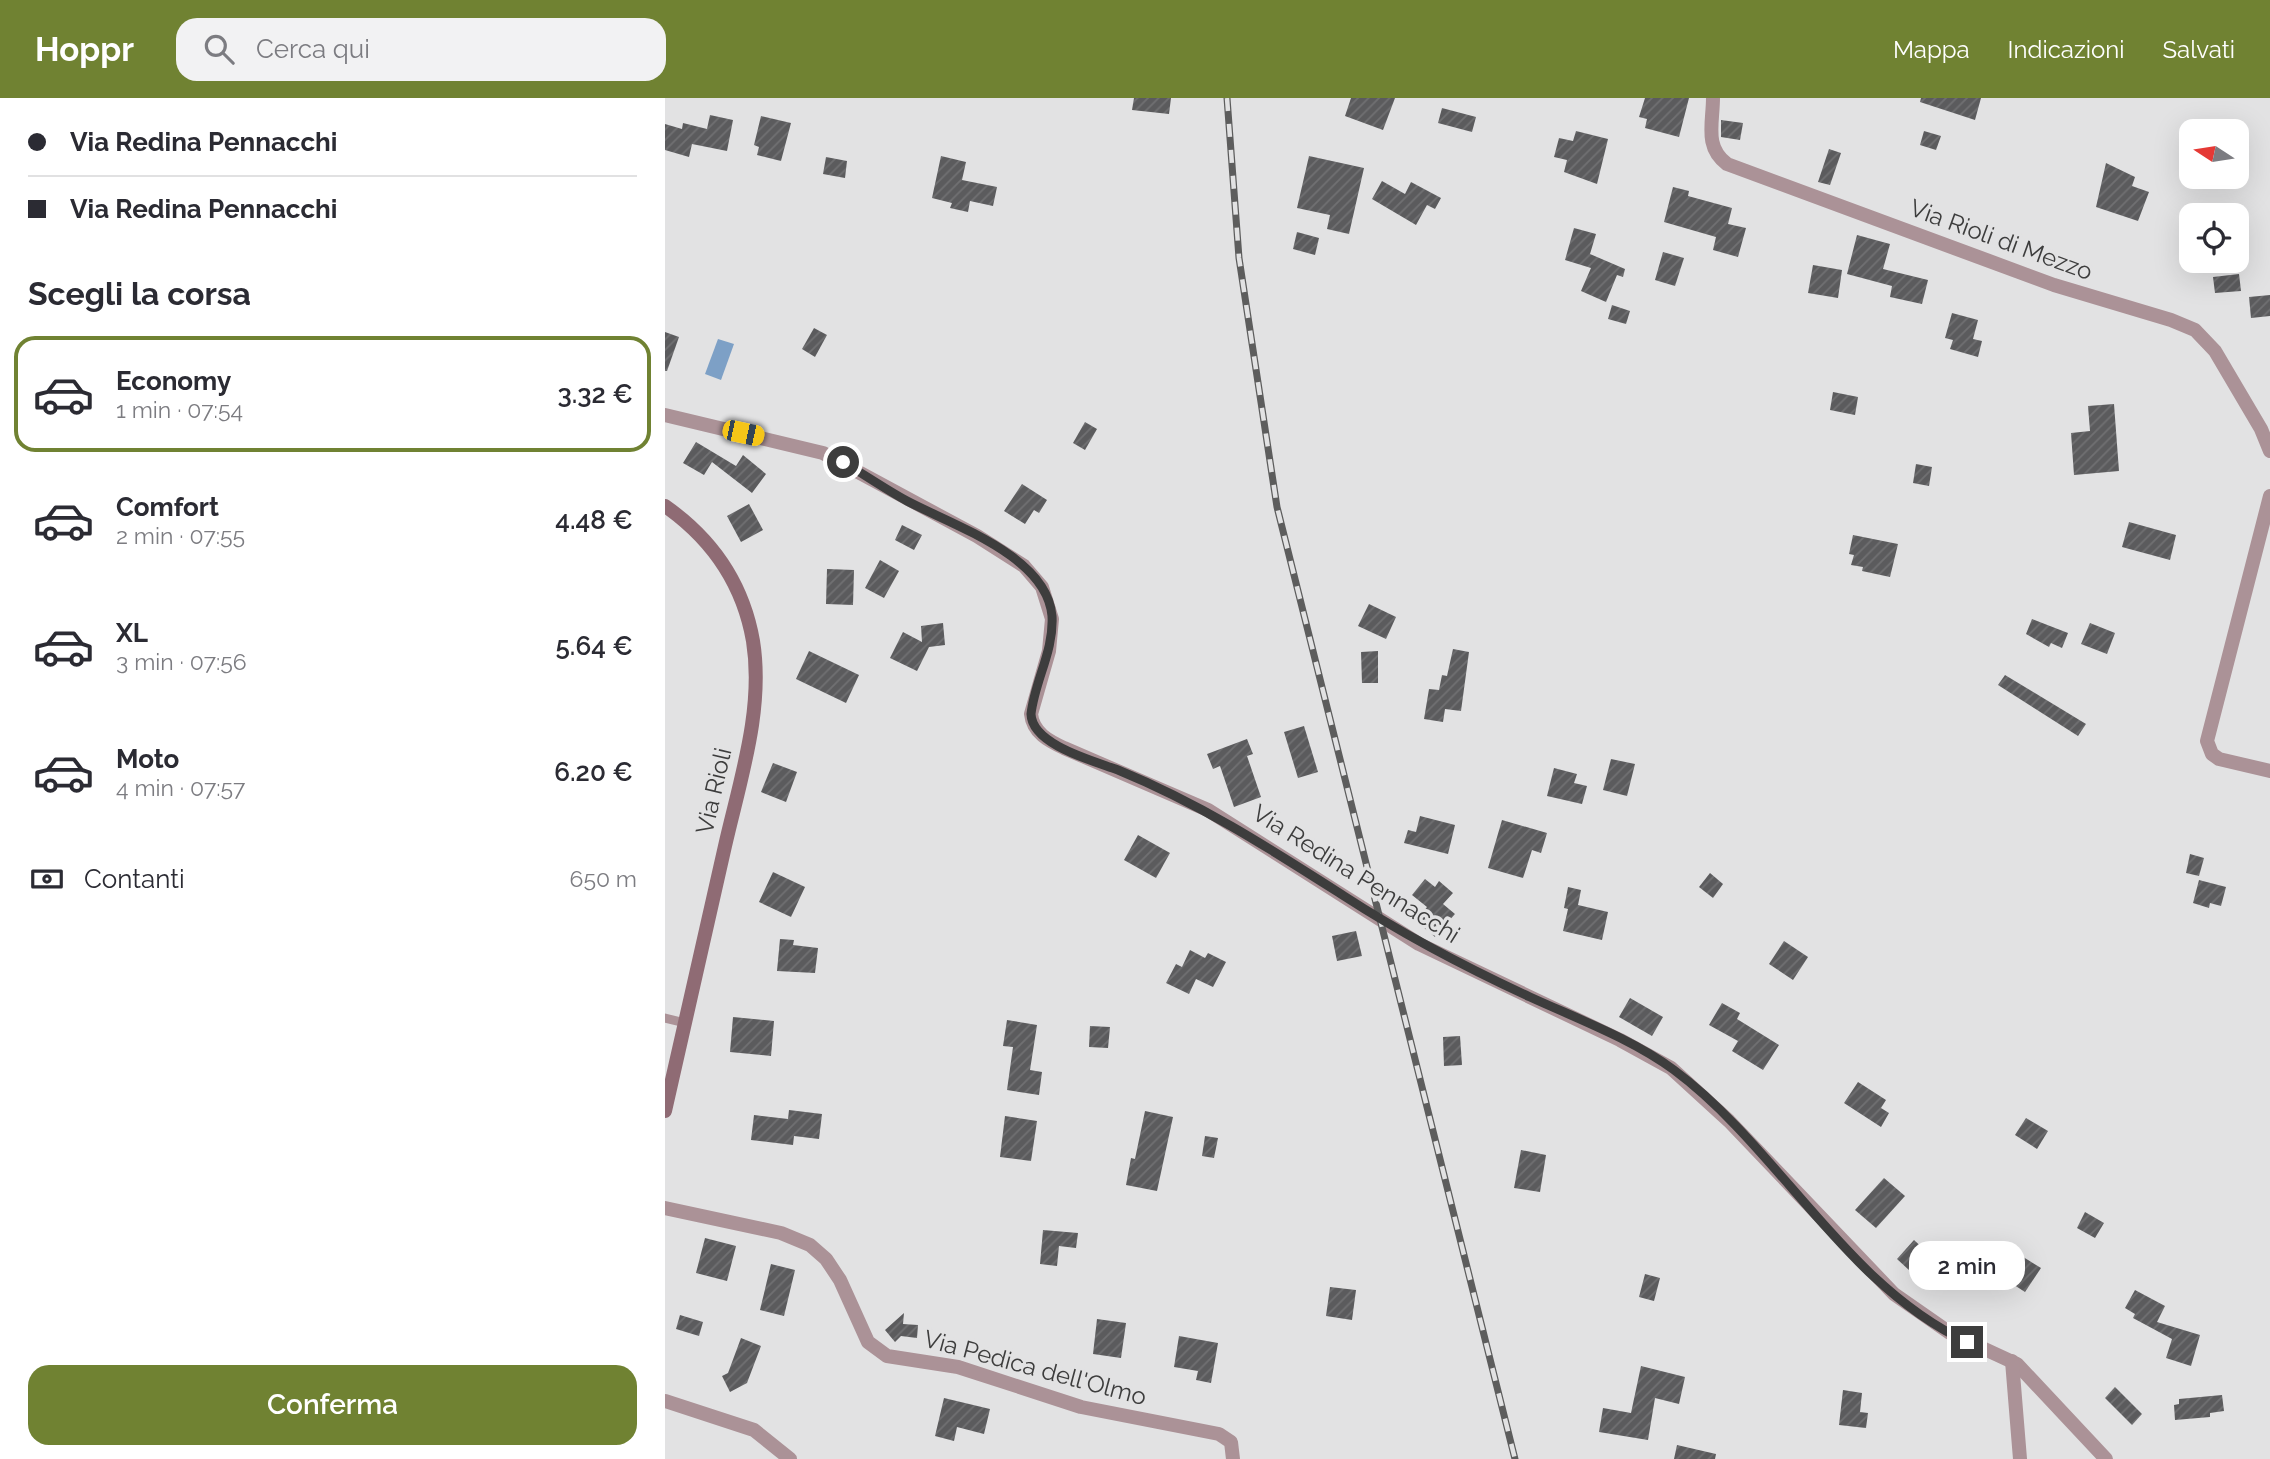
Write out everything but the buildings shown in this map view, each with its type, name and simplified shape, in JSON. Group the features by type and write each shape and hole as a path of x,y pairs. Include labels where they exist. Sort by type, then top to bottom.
{"main road":[{"name":"Via Rioli","path":"665,506 705,542 734,582 751,632 755,673 748,743 665,1111"}],"street":[{"name":"Via Rioli di Mezzo","path":"1713,98 1712,143 1719,158 1731,167 2054,285 2165,318 2195,330 2215,351 2261,429 2270,451"},
{"name":"Via Redina Pennacchi","path":"665,415 823,453 977,536 1019,563 1038,581 1051,611 1049,650 1031,714 1032,723 1042,736 1064,748 1167,790 1214,814 1419,944 1610,1035 1671,1068 1712,1103 1867,1268 1902,1301 1959,1338 2012,1361 2026,1371 2106,1459"},
{"path":"2270,496 2207,741 2212,754 2219,759 2270,771"},
{"name":"Via Pedica dell'Olmo","path":"665,1208 781,1233 810,1245 826,1259 840,1280 865,1338 876,1351 887,1356 946,1364 1081,1407 1219,1434 1231,1443 1233,1459"},
{"path":"2012,1361 2020,1459"},
{"path":"665,1401 754,1430 776,1445 790,1459"}],"lane":[{"path":"665,1018 685,1023"}],"water":[{"path":"718,339 734,344 721,380 705,374"}],"railway":[{"path":"1227,98 1239,258 1277,507 1515,1459"}],"route":[{"path":"843,462 900,497 1003,552 1034,576 1042,587 1051,611 1052,632 1031,714 1032,723 1042,736 1064,748 1167,790 1214,814 1419,944 1605,1032 1671,1068 1703,1094 1886,1287 1927,1319 1967,1342"}]}
